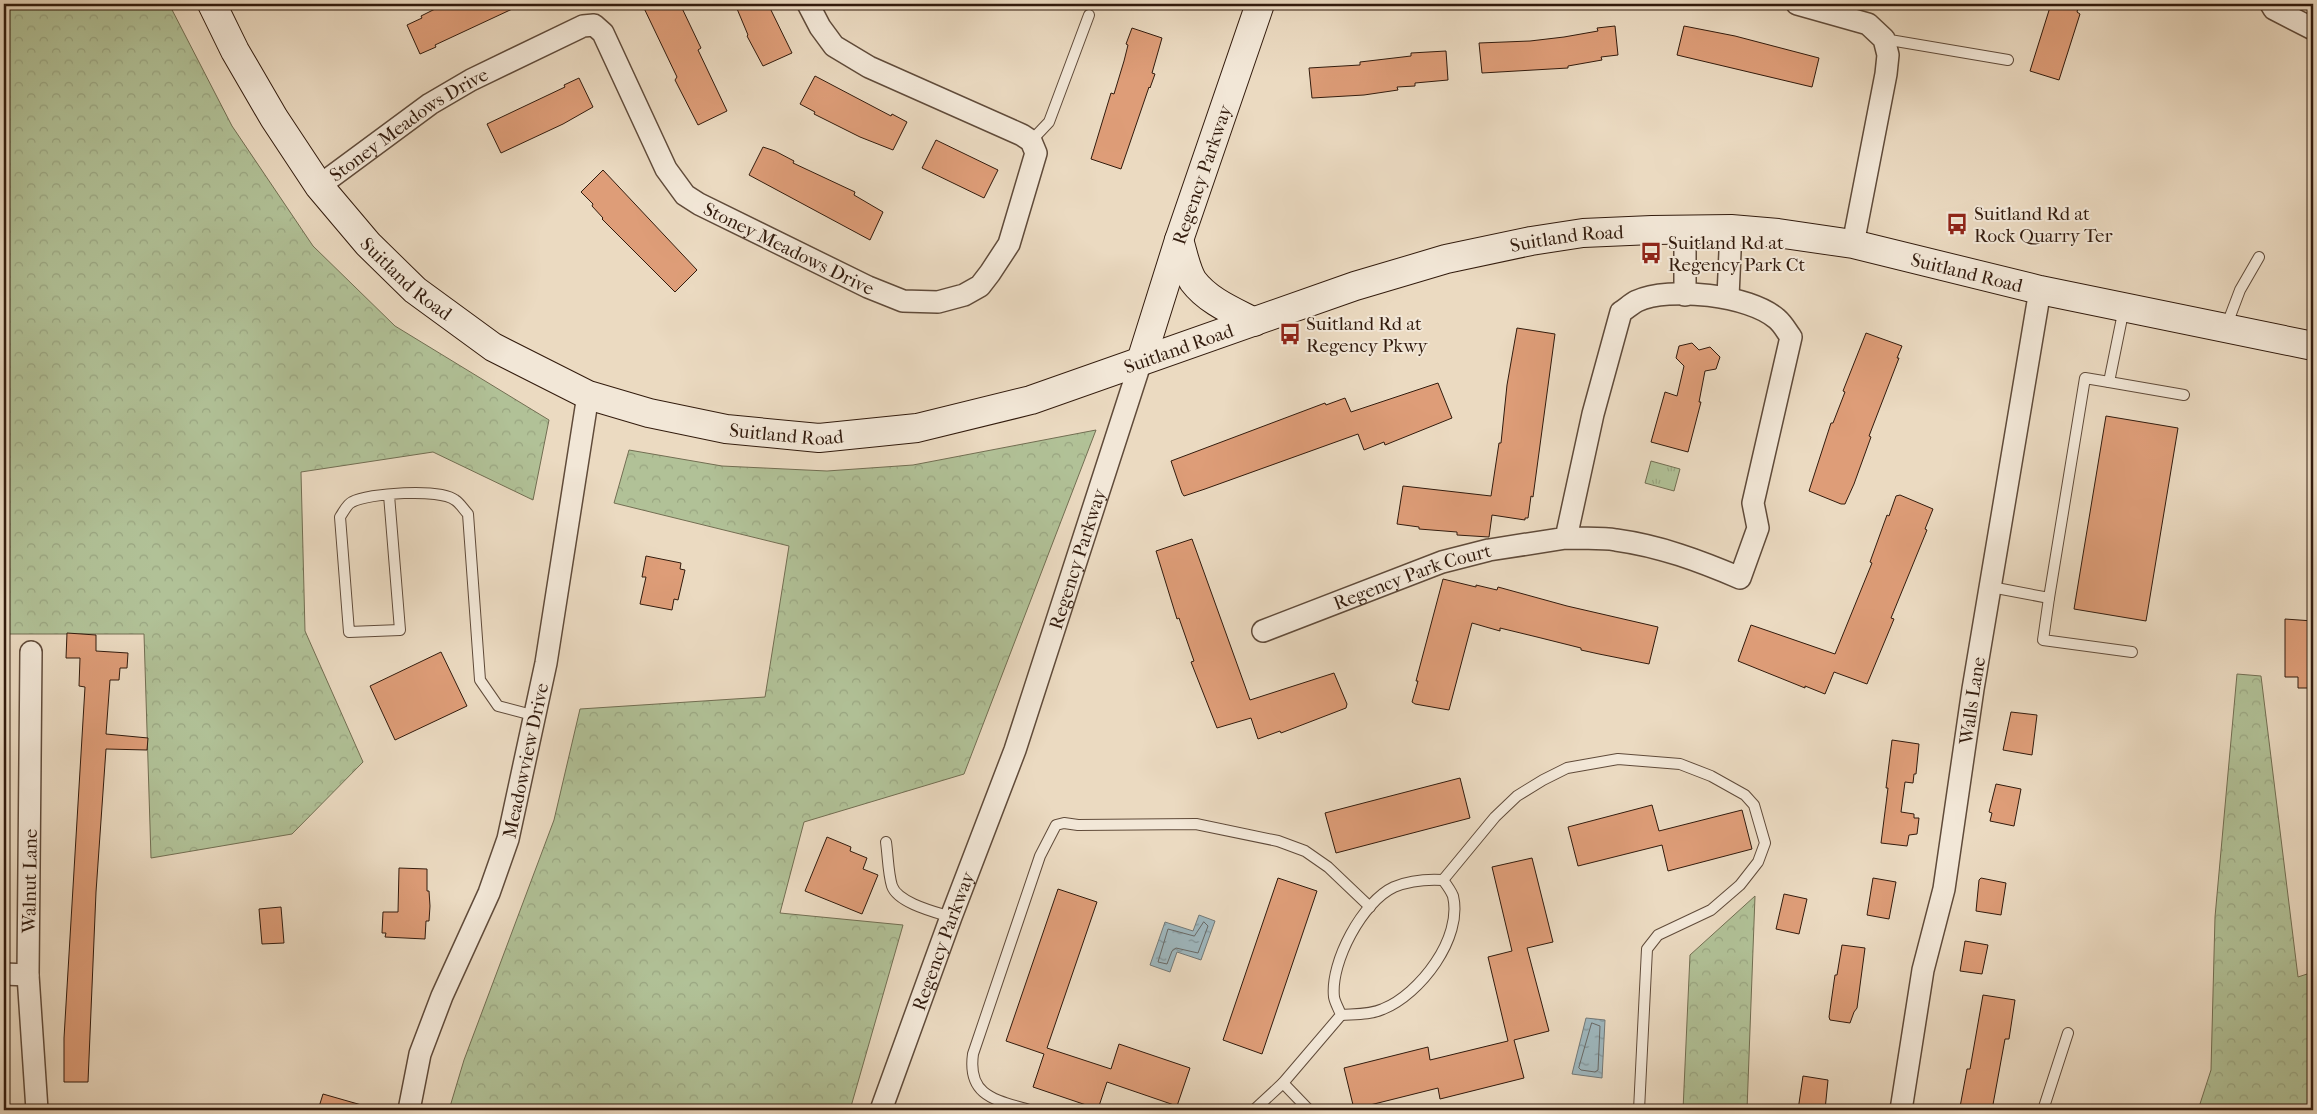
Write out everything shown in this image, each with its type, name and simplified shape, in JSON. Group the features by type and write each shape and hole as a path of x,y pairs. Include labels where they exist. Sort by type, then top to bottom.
{"main road":[{"name":"Suitland Road","path":"212,4 235,51 266,105 320,186 368,244 415,290 493,347 588,395 649,412 726,429 819,438 917,428 1031,400 1355,286 1446,259 1531,241 1583,233 1731,229 1778,233 1852,244 2040,290 2313,346"},
{"name":"Regency Parkway","path":"1141,361 1179,240 1260,4"},
{"path":"1179,240 1193,280 1223,306 1254,322"}],"street":[{"path":"808,4 820,27 834,46 869,66 1022,135 1031,141"},
{"path":"1797,4 1868,24 1884,39 1888,55 1886,74 1852,244"},
{"path":"2271,4 2274,9 2313,29"},
{"name":"Stoney Meadows Drive","path":"320,186 430,104 470,80 583,26 594,25 603,33 666,169 685,195 699,204 868,287 903,301 938,302 964,295 980,286 1009,244 1036,153 1031,141"},
{"path":"1728,297 1731,229"},
{"path":"1685,230 1685,295"},
{"name":"Walls Lane","path":"1901,1110 1923,970 1944,889 1973,689 2040,290"},
{"name":"Regency Park Court","path":"1263,630 1442,562 1489,550 1566,538 1615,540 1667,550 1740,578 1758,528 1753,503 1791,337 1778,319 1755,305 1728,297 1685,295 1656,296 1637,301 1621,312 1593,414 1566,538"},
{"name":"Regency Parkway","path":"881,1110 951,917 1015,750 1141,361"},
{"name":"Meadowview Drive","path":"409,1110 420,1054 442,996 489,893 508,839 536,716 560,582 588,395"},
{"name":"Walnut Lane","path":"31,652 28,974 36,1110"},
{"path":"4,974 28,974"}],"lane":[{"path":"1031,141 1050,122 1089,15"},
{"path":"1884,39 2008,60"},
{"path":"2226,328 2240,290 2259,257"},
{"path":"2109,382 2125,307"},
{"path":"2132,652 2043,640 2085,378 2184,395"},
{"path":"390,494 400,630 349,632 340,517 350,502 372,496 390,494 432,493 454,499 468,514 480,680 498,706 536,716"},
{"path":"1991,587 2049,598"},
{"path":"1443,880 1495,817 1517,796 1543,780 1575,766 1618,759 1680,764 1730,785 1745,795 1754,805 1765,843 1758,862 1740,885 1711,910 1658,935 1647,949 1639,1110"},
{"path":"1030,1110 988,1097 977,1086 971,1068 973,1054 1040,856 1056,825 1064,823 1078,825 1196,824 1278,841 1305,851 1328,867 1370,907"},
{"path":"886,842 893,887 901,897 913,904 951,917"},
{"path":"1341,1015 1334,997 1335,977 1340,957 1351,934 1370,907 1393,888 1421,879 1443,880"},
{"path":"1254,1110 1283,1082 1341,1015 1363,1014 1382,1010 1402,998 1436,964 1452,921 1453,896 1443,880"},
{"path":"2043,1110 2068,1033"},
{"path":"1283,1082 1309,1110"}],"green space":[{"path":"4,4 169,4 232,126 313,246 395,326 549,420 533,500 433,452 301,472 305,631 363,762 292,834 151,858 144,634 4,634"},
{"path":"1096,430 964,774 804,822 780,913 903,925 850,1110 449,1110 464,1060 554,820 580,709 765,697 789,546 614,503 629,450 722,466 827,471 913,465"},
{"path":"1651,461 1680,469 1674,491 1645,483"},
{"path":"2237,674 2261,676 2298,977 2313,972 2313,1110 2198,1110 2211,1070 2215,917"},
{"path":"1755,896 1747,1110 1683,1110 1690,955"}],"water":[{"path":"1199,915 1215,921 1201,960 1177,952 1170,972 1150,965 1165,922 1193,931"},
{"path":"1586,1018 1605,1020 1602,1078 1572,1074"}],"building":[{"path":"445,4 523,4 435,45 436,47 420,54 407,25"},
{"path":"642,4 680,4 701,48 698,50 727,111 698,125 675,80 677,77"},
{"path":"735,4 768,4 792,53 763,66 747,36"},
{"path":"2051,4 2079,4 2077,12 2080,14 2059,80 2030,71"},
{"path":"1615,26 1618,55 1601,57 1602,60 1568,66 1568,68 1482,73 1479,43 1530,41 1564,37 1598,31 1597,28"},
{"path":"1684,26 1735,36 1819,58 1812,87 1677,55"},
{"path":"1132,28 1162,38 1152,73 1155,74 1121,169 1091,159 1111,93 1114,94 1128,45 1126,44"},
{"path":"1446,51 1448,80 1415,83 1415,86 1397,87 1398,90 1364,95 1312,98 1309,68 1360,65 1360,62 1411,56 1411,53"},
{"path":"815,76 891,116 892,114 907,122 893,150 860,137 814,114 815,112 800,104"},
{"path":"579,78 593,107 563,124 501,153 487,124 565,87 564,85"},
{"path":"936,140 998,170 984,198 922,168"},
{"path":"763,147 775,151 794,161 793,163 855,192 854,195 883,212 870,240 749,175"},
{"path":"603,170 697,270 675,292 602,219 592,206 593,204 581,192"},
{"path":"1517,328 1555,334 1533,497 1531,496 1528,518 1525,518 1525,520 1492,515 1489,537 1457,535 1457,532 1419,529 1419,527 1397,524 1403,486 1491,496 1499,443 1501,443 1507,385"},
{"path":"1866,333 1902,346 1869,436 1871,437 1854,484 1845,504 1841,504 1809,491 1831,423 1833,423 1845,392 1843,391"},
{"path":"1692,343 1699,350 1710,347 1720,357 1716,369 1705,371 1699,402 1701,402 1688,452 1651,442 1665,392 1677,396 1684,366 1676,358 1679,346"},
{"path":"1438,383 1452,418 1385,445 1384,442 1364,450 1358,434 1205,489 1184,496 1182,493 1171,461 1325,403 1326,405 1345,398 1351,412"},
{"path":"2106,416 2178,428 2146,621 2074,609"},
{"path":"1900,495 1933,509 1925,529 1927,530 1891,618 1894,619 1867,684 1834,672 1825,694 1738,661 1751,625 1835,654 1872,563 1870,562 1887,515 1889,516 1896,496"},
{"path":"1192,539 1250,700 1334,673 1347,704 1346,708 1281,733 1280,731 1258,739 1251,718 1217,728 1191,662 1194,661 1179,618 1177,619 1156,551"},
{"path":"646,556 681,563 680,569 685,570 678,600 674,599 672,610 640,604 646,577 642,577"},
{"path":"1443,579 1476,587 1476,585 1497,590 1498,587 1567,606 1658,627 1649,664 1581,650 1581,648 1537,637 1500,628 1500,631 1472,623 1449,710 1415,704 1412,702 1418,681 1416,681"},
{"path":"2285,619 2313,621 2313,688 2298,688 2298,677 2285,677"},
{"path":"67,633 96,635 96,651 128,653 127,668 120,668 119,680 110,680 106,734 148,738 147,750 106,749 96,892 88,1082 64,1082 64,1038 85,687 79,686 80,658 66,658"},
{"path":"441,652 467,706 395,740 370,686"},
{"path":"2011,712 2037,715 2032,755 2003,750"},
{"path":"1892,740 1919,744 1916,774 1914,774 1913,783 1905,782 1901,812 1914,814 1914,818 1919,818 1917,834 1909,835 1907,846 1881,843"},
{"path":"1460,778 1470,818 1336,853 1325,813"},
{"path":"1996,784 2021,789 2014,826 1990,821 1992,813 1989,812"},
{"path":"1652,805 1659,831 1742,810 1752,849 1668,871 1662,845 1578,866 1568,827"},
{"path":"827,837 851,847 850,851 867,858 863,869 878,875 862,914 805,891"},
{"path":"1532,858 1553,942 1527,948 1549,1031 1514,1040 1524,1078 1440,1099 1438,1088 1354,1109 1344,1068 1428,1047 1430,1060 1508,1041 1488,957 1512,951 1492,867"},
{"path":"399,868 427,869 427,891 429,891 430,906 429,921 426,921 425,939 385,937 386,933 382,933 383,912 398,912"},
{"path":"1278,878 1317,891 1262,1054 1223,1040"},
{"path":"1873,878 1896,882 1889,919 1867,915"},
{"path":"1981,878 2006,883 2001,915 1976,911 1979,880"},
{"path":"1058,889 1097,902 1047,1048 1111,1069 1119,1044 1190,1068 1177,1106 1107,1082 1098,1109 1033,1087 1044,1054 1006,1041"},
{"path":"1784,894 1807,899 1799,934 1776,929"},
{"path":"281,907 284,943 262,944 259,909"},
{"path":"1965,941 1988,945 1982,974 1960,971"},
{"path":"1842,945 1865,948 1857,1008 1850,1023 1830,1020 1829,1017 1835,975 1837,975"},
{"path":"1983,995 2015,1000 2009,1039 2005,1039 1992,1110 1960,1107 1967,1069 1970,1069"},
{"path":"1803,1076 1828,1080 1825,1110 1798,1110"},
{"path":"323,1094 365,1106 364,1110 318,1110"}],"place":[{"name":"Suitland Rd at Rock Quarry Ter","path":"1957,224"},
{"name":"Suitland Rd at Regency Park Ct","path":"1651,253"},
{"name":"Suitland Rd at Regency Pkwy","path":"1290,334"}]}
